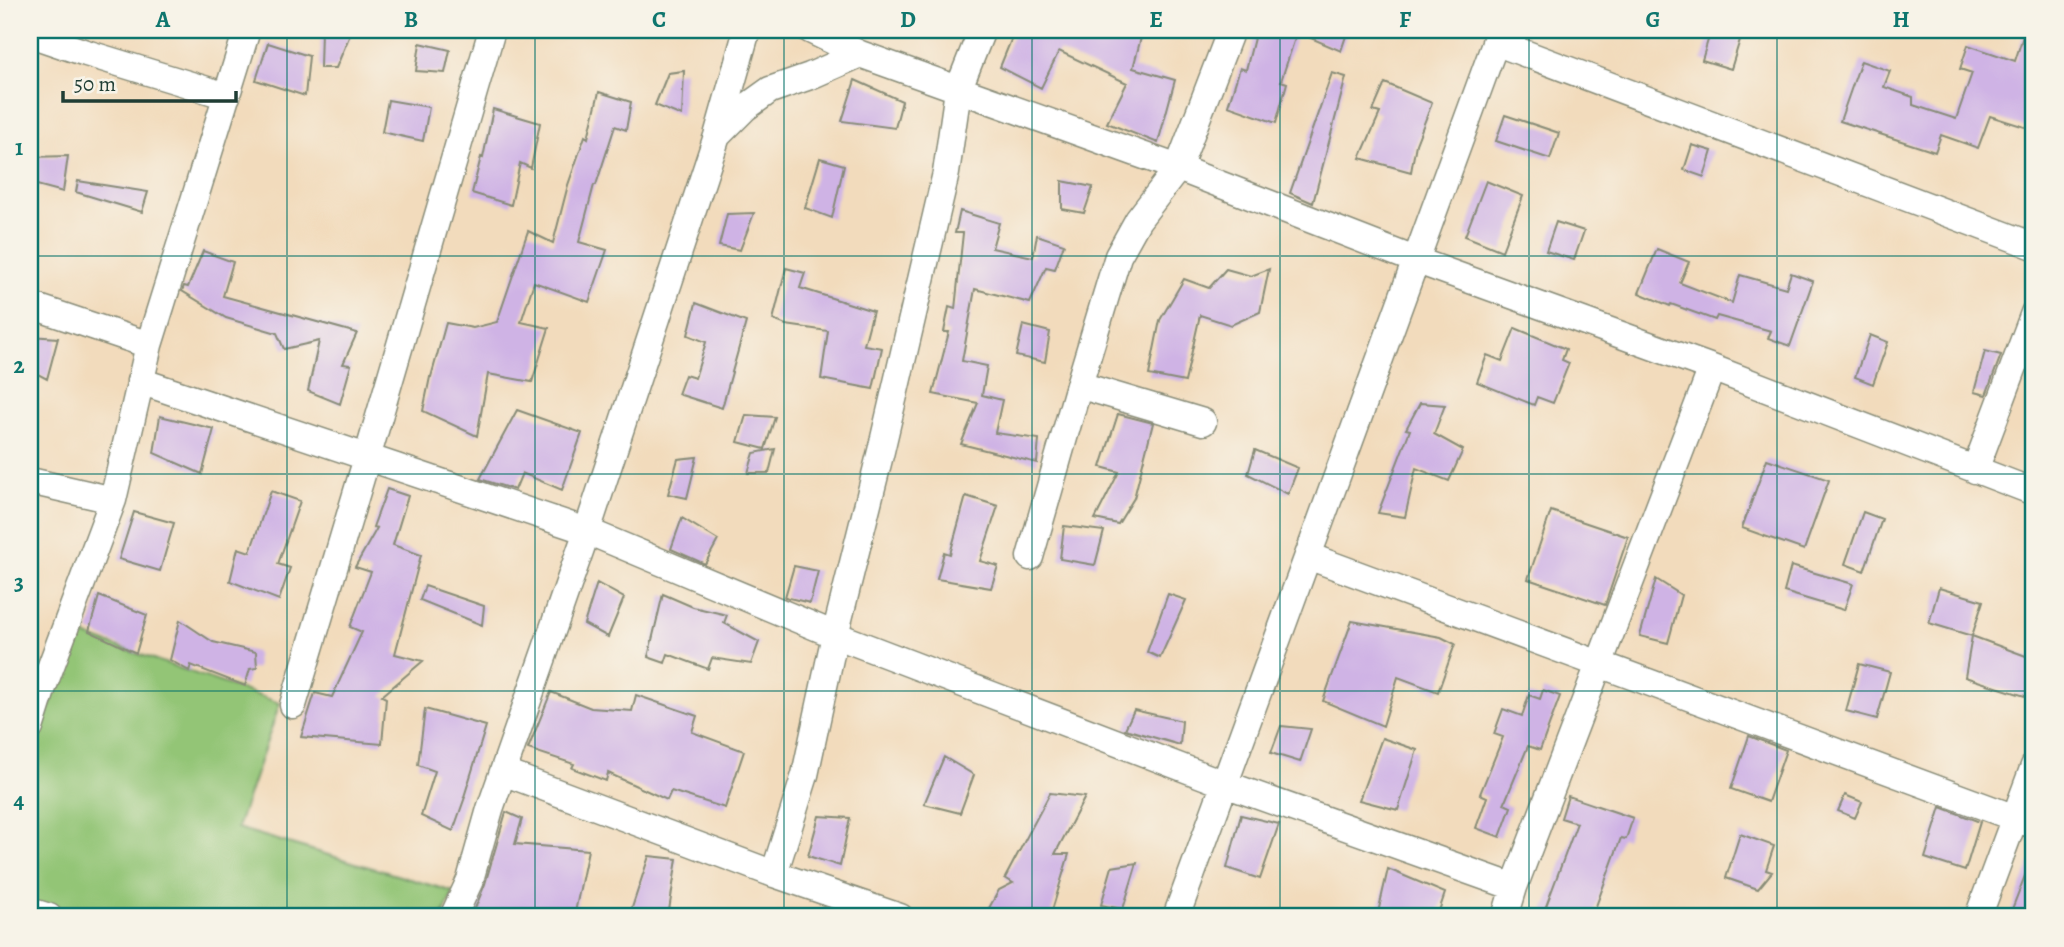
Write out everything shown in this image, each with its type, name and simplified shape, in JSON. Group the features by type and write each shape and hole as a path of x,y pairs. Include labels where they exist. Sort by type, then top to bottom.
{"street":[{"path":"30,729 36,689 113,500 149,345 247,30"},
{"path":"293,705 492,30"},
{"path":"453,917 470,880 503,772 587,531 717,136 747,30"},
{"path":"810,30 860,54 1178,168 1415,260 1712,368 2034,492"},
{"path":"774,874 805,775 835,635 946,173 958,90 982,30"},
{"path":"1030,557 1118,256 1138,220 1178,168 1231,30"},
{"path":"30,34 227,96"},
{"path":"1176,917 1498,36 2034,247"},
{"path":"717,136 745,108 770,90 860,54"},
{"path":"30,305 149,345"},
{"path":"1975,470 2034,313"},
{"path":"1505,917 1598,664 1712,368"},
{"path":"140,381 587,531 835,635 1225,784 1514,887"},
{"path":"1079,386 1203,422"},
{"path":"30,481 113,500"},
{"path":"1308,556 2024,821"},
{"path":"1978,917 2024,821 2034,766"},
{"path":"503,772 774,874 900,917"},
{"path":"30,911 49,917"}],"green space":[{"path":"75,632 280,703 237,828 454,892 442,917 69,917 30,904 30,764"}],"building":[{"path":"321,30 352,30 336,68 320,68"},
{"path":"1015,30 1143,30 1133,68 1175,80 1158,143 1107,123 1127,83 1059,51 1041,88 1000,67"},
{"path":"1256,30 1348,30 1341,51 1297,32 1281,81 1287,83 1276,123 1228,106 1240,68 1246,70"},
{"path":"1711,30 1743,30 1731,69 1702,60"},
{"path":"2025,30 2034,30 2034,74 2029,90 2034,92 2034,130 1990,116 1978,148 1941,135 1935,152 1840,121 1861,61 1890,71 1884,87 1913,97 1913,105 1956,119 1972,73 1960,69 1968,45 2015,61"},
{"path":"268,43 309,56 305,96 256,80"},
{"path":"420,43 450,50 445,73 416,71"},
{"path":"684,71 682,116 655,105 668,73"},
{"path":"1332,73 1346,77 1313,203 1290,193"},
{"path":"855,80 902,101 895,128 842,121"},
{"path":"1385,83 1432,103 1416,144 1411,172 1360,158 1380,113 1373,111"},
{"path":"599,92 631,102 626,130 615,126 594,185 579,242 607,250 589,302 534,282 521,322 549,328 532,382 488,374 477,436 423,411 446,323 473,328 497,322 528,231 553,243 568,185 585,136 588,138"},
{"path":"388,100 429,107 423,141 382,132"},
{"path":"493,109 540,123 531,168 520,163 511,205 472,193 481,157 483,158"},
{"path":"1505,115 1559,133 1550,159 1496,141"},
{"path":"1692,145 1712,151 1704,177 1684,170"},
{"path":"68,156 63,192 33,184 30,157"},
{"path":"820,158 844,165 832,218 805,208"},
{"path":"78,181 148,192 142,212 76,192"},
{"path":"1062,181 1093,187 1084,213 1062,209"},
{"path":"1486,181 1523,196 1502,251 1465,236"},
{"path":"960,211 999,223 992,248 1033,257 1037,235 1064,244 1055,269 1046,267 1030,303 975,289 962,361 987,366 982,395 1002,400 995,433 1039,439 1037,463 961,444 978,403 933,394 949,332 944,332 949,307 955,309 963,233 955,233"},
{"path":"754,213 740,250 719,246 727,214"},
{"path":"1556,222 1584,231 1574,260 1546,251"},
{"path":"1657,249 1689,262 1680,283 1732,303 1740,275 1786,288 1791,273 1813,281 1790,346 1768,338 1771,331 1717,316 1715,320 1639,293"},
{"path":"203,251 233,262 223,296 357,333 343,364 351,365 340,404 308,391 319,341 284,349 277,333 226,318 182,291 184,286 188,287"},
{"path":"786,268 805,273 800,288 873,311 864,345 882,348 873,389 821,379 828,331 786,325 773,320"},
{"path":"1226,269 1251,276 1269,269 1260,312 1231,325 1200,315 1185,382 1149,375 1160,320 1184,279 1209,288"},
{"path":"696,303 746,322 722,408 678,394 685,375 695,378 706,342 688,335"},
{"path":"1023,325 1050,332 1045,362 1016,356"},
{"path":"1515,328 1566,349 1562,360 1569,363 1553,403 1537,397 1534,405 1477,382 1487,355 1502,361"},
{"path":"1870,335 1888,342 1873,384 1855,377"},
{"path":"30,336 58,338 47,379 30,370"},
{"path":"1985,351 2001,355 1986,395 1974,392"},
{"path":"1420,403 1445,405 1434,434 1463,450 1449,481 1416,468 1405,517 1378,513 1410,430 1406,429"},
{"path":"517,410 582,433 562,490 522,473 515,490 480,479"},
{"path":"1118,414 1153,423 1134,498 1118,524 1095,519 1119,472 1101,467"},
{"path":"746,415 775,417 765,449 738,442"},
{"path":"160,416 214,429 202,474 154,453"},
{"path":"775,449 769,473 748,473 754,453"},
{"path":"1255,450 1298,468 1288,494 1248,474"},
{"path":"697,457 687,498 668,494 678,459"},
{"path":"1767,459 1829,480 1804,550 1742,528"},
{"path":"387,489 408,496 393,545 421,555 395,654 423,661 382,696 386,698 382,744 301,737 315,693 332,697 362,632 350,627 371,572 355,567 377,528 373,527"},
{"path":"271,491 300,501 278,564 290,568 279,600 230,581 238,548 250,552"},
{"path":"966,496 998,506 980,561 998,566 991,588 937,579 944,552 950,554"},
{"path":"1551,511 1628,537 1605,605 1528,579"},
{"path":"134,512 174,523 160,571 119,559"},
{"path":"1863,512 1882,519 1864,571 1845,564"},
{"path":"682,518 718,540 705,564 671,549"},
{"path":"1064,526 1104,531 1095,565 1060,559"},
{"path":"794,566 818,571 810,603 785,597"},
{"path":"1791,566 1853,584 1844,610 1784,592"},
{"path":"1656,579 1681,595 1668,643 1640,636"},
{"path":"597,583 624,598 608,637 584,624"},
{"path":"425,586 484,606 482,625 420,600"},
{"path":"1939,588 1983,601 1972,636 1929,623"},
{"path":"663,594 693,607 727,615 724,623 759,642 751,664 712,658 708,669 668,654 665,663 648,657"},
{"path":"1168,594 1186,600 1160,658 1147,652"},
{"path":"99,596 147,615 136,653 89,631"},
{"path":"180,620 213,642 256,652 257,668 250,669 245,686 191,665 189,671 170,660"},
{"path":"1352,621 1441,637 1455,644 1438,692 1398,677 1383,726 1323,701"},
{"path":"1972,636 2034,659 2034,699 1965,677"},
{"path":"1859,664 1890,672 1877,719 1846,711"},
{"path":"1543,690 1560,696 1540,750 1528,746 1504,804 1511,807 1500,837 1476,828 1487,797 1480,794 1503,737 1494,734 1503,709 1522,716 1529,695 1540,699"},
{"path":"551,692 591,708 632,711 636,695 697,716 692,732 744,751 725,808 671,791 667,800 608,773 606,781 572,768 574,764 528,749"},
{"path":"425,709 486,726 453,831 421,816 435,771 418,765"},
{"path":"1134,710 1182,721 1180,745 1125,729"},
{"path":"1281,726 1311,729 1300,762 1271,753"},
{"path":"1749,736 1786,750 1768,802 1731,789"},
{"path":"1382,738 1417,750 1398,810 1359,800"},
{"path":"944,757 974,775 960,813 924,804"},
{"path":"1050,793 1085,797 1055,854 1069,854 1050,917 989,908 999,890 1013,883 1005,878"},
{"path":"1845,795 1862,802 1855,818 1838,811"},
{"path":"1568,796 1633,818 1626,839 1621,838 1592,917 1542,917 1577,823 1561,818"},
{"path":"1941,807 1980,822 1965,871 1925,858"},
{"path":"506,812 522,819 515,844 588,850 574,917 498,917 474,911 485,884"},
{"path":"1241,815 1279,824 1260,879 1227,868"},
{"path":"819,816 850,818 840,866 808,856"},
{"path":"1740,834 1774,846 1766,870 1772,872 1758,889 1726,878"},
{"path":"2033,855 2034,917 2009,917"},
{"path":"649,856 677,859 668,917 629,917"},
{"path":"1137,863 1123,909 1101,905 1112,867"},
{"path":"1388,869 1445,893 1437,917 1377,917"}]}
